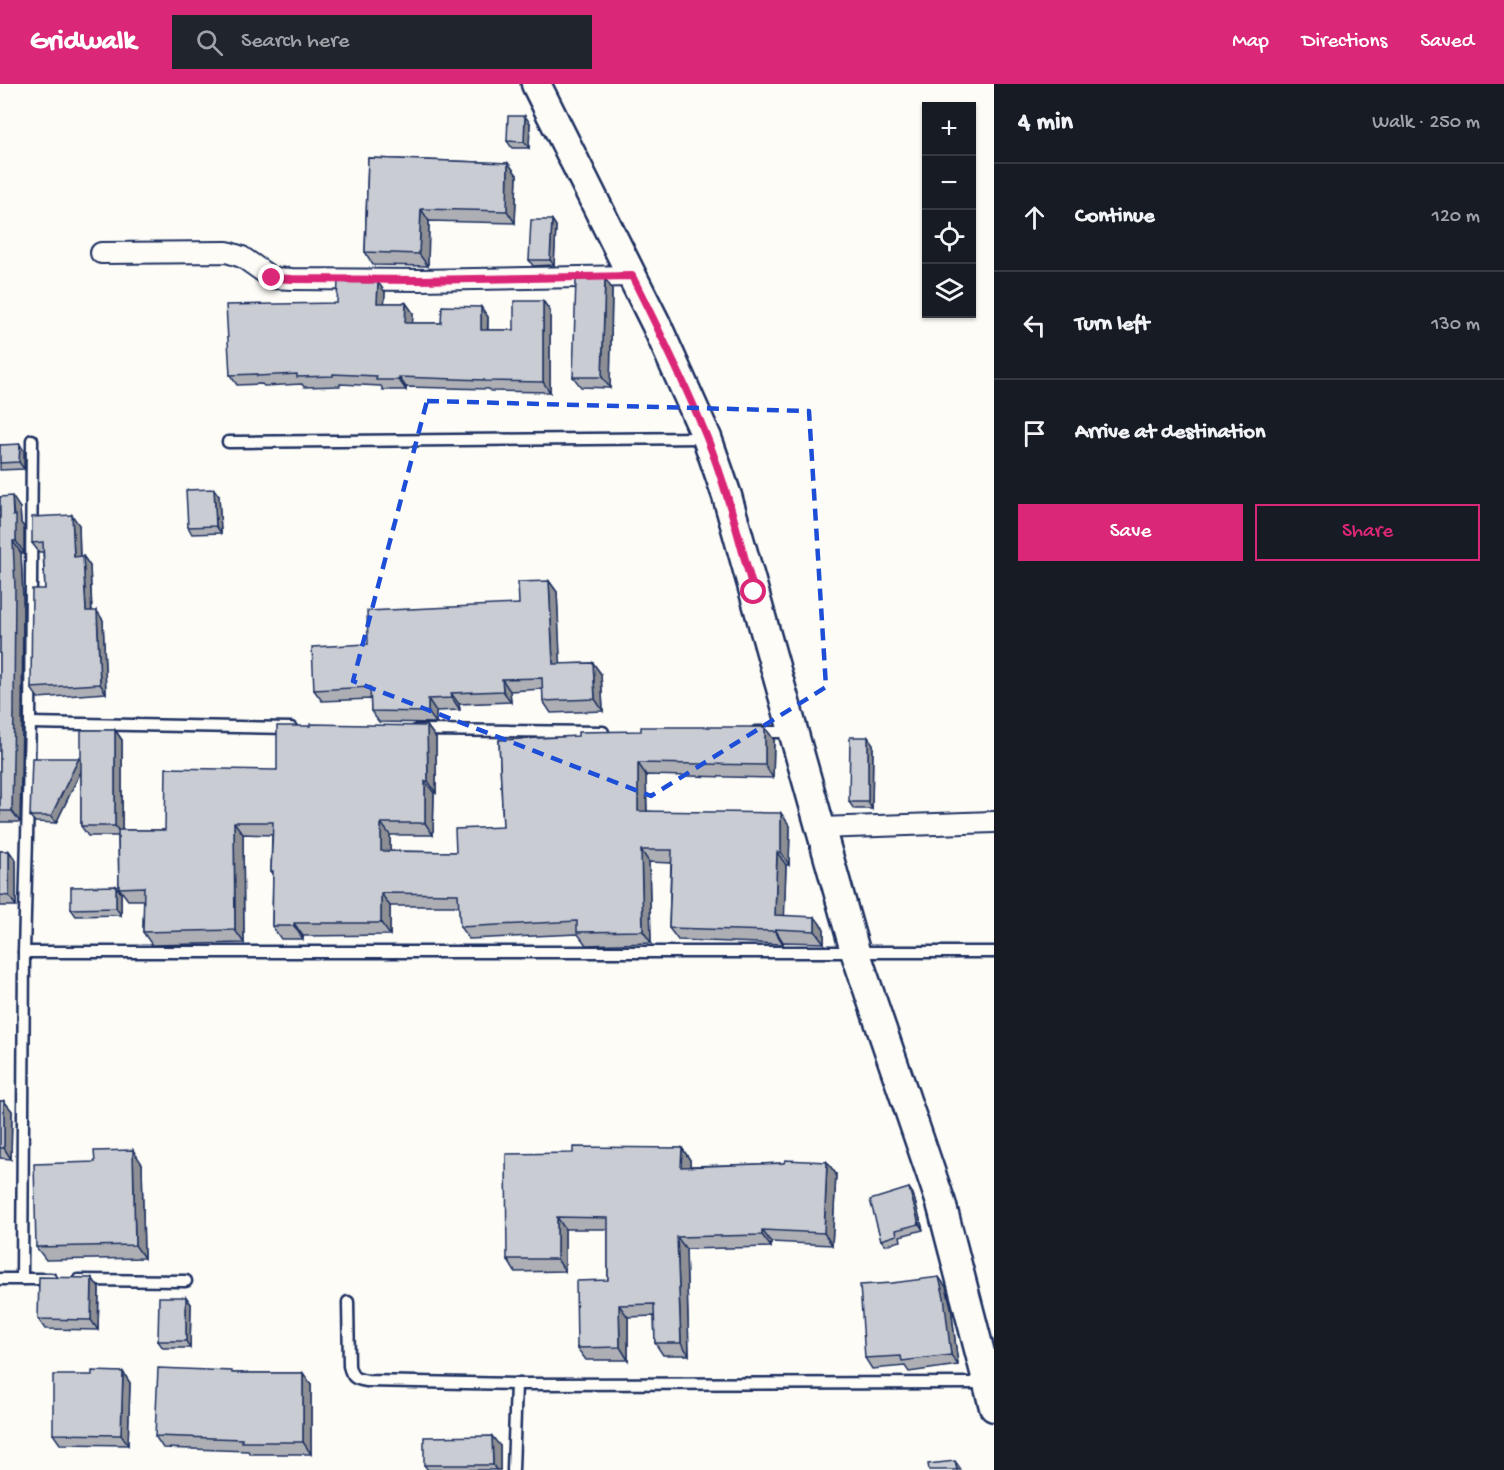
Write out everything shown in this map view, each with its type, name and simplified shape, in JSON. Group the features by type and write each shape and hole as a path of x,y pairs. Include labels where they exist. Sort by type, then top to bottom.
{"street":[{"path":"536,84 656,324 707,438 727,496 855,951 941,1203 991,1395"},
{"path":"101,253 227,252 242,257 272,278 292,279 419,280 632,276"},
{"path":"820,828 994,822"}],"lane":[{"path":"228,442 707,438"},
{"path":"22,1279 24,952 30,723 32,440"},
{"path":"30,723 303,728"},
{"path":"409,730 620,732"},
{"path":"747,732 793,732"},
{"path":"24,952 994,952"},
{"path":"0,1279 57,1280"},
{"path":"69,1280 186,1281"},
{"path":"348,1302 349,1366 351,1374 357,1380 991,1395"},
{"path":"513,1470 516,1384"}],"highlighted area":[{"path":"427,401 809,411 826,687 651,796 353,681"}],"building":[{"path":"508,116 525,116 524,142 507,141"},
{"path":"368,158 508,163 507,211 421,209 419,254 365,252"},
{"path":"531,220 552,220 550,260 529,260"},
{"path":"605,278 602,377 573,377 576,279"},
{"path":"338,281 378,282 377,303 406,303 405,323 441,323 442,306 481,307 481,330 514,330 514,301 543,301 543,382 399,377 399,380 376,380 377,376 333,374 333,376 297,377 297,374 230,375 226,305 337,303"},
{"path":"20,444 19,462 0,463 0,445"},
{"path":"214,489 216,526 188,527 186,490"},
{"path":"12,496 13,516 16,515 16,541 13,541 15,587 12,811 0,811 0,497"},
{"path":"72,515 74,557 83,556 86,611 97,611 100,684 31,688 32,589 45,589 43,542 32,543 32,517"},
{"path":"549,581 553,664 593,663 595,699 543,701 542,678 502,679 503,691 451,693 452,698 428,699 428,712 371,711 370,687 314,690 312,647 368,644 367,611 519,604 518,582"},
{"path":"310,724 427,726 428,781 425,781 425,823 381,823 381,851 456,852 455,829 503,827 499,740 578,736 578,732 641,731 641,727 765,727 765,765 638,763 638,811 781,813 781,852 777,852 775,915 815,917 815,931 669,928 672,850 641,850 643,931 577,932 577,921 460,927 458,894 381,893 381,923 294,923 294,926 272,926 273,822 234,822 235,930 143,932 144,887 119,888 118,830 165,830 166,768 277,770 277,726 310,726"},
{"path":"81,730 115,730 115,826 81,826"},
{"path":"850,737 868,737 868,802 849,802"},
{"path":"32,758 79,758 51,816 30,816"},
{"path":"0,851 9,851 9,896 0,895"},
{"path":"116,886 116,908 71,909 71,887"},
{"path":"0,1101 4,1101 4,1148 0,1148"},
{"path":"573,1147 682,1148 681,1167 784,1163 785,1160 827,1162 824,1233 762,1230 762,1235 677,1237 681,1343 655,1343 654,1304 619,1305 620,1347 577,1348 576,1281 608,1280 608,1218 557,1217 557,1259 507,1259 506,1154 573,1153"},
{"path":"133,1150 135,1245 36,1247 34,1164 95,1162 94,1151"},
{"path":"909,1188 919,1224 896,1230 897,1235 881,1240 870,1200"},
{"path":"39,1277 92,1278 91,1320 38,1319"},
{"path":"939,1277 944,1297 951,1355 902,1361 901,1356 865,1358 860,1285"},
{"path":"159,1297 186,1297 186,1341 158,1341"},
{"path":"158,1368 232,1371 232,1373 303,1373 303,1442 242,1442 242,1439 155,1436"},
{"path":"92,1371 123,1372 121,1435 53,1434 53,1375 92,1375"},
{"path":"492,1436 493,1465 424,1465 424,1437"},
{"path":"955,1461 957,1470 929,1470 928,1464"}],"route":[{"path":"272,278 419,280 632,276 707,438 727,496 754,592"}]}
